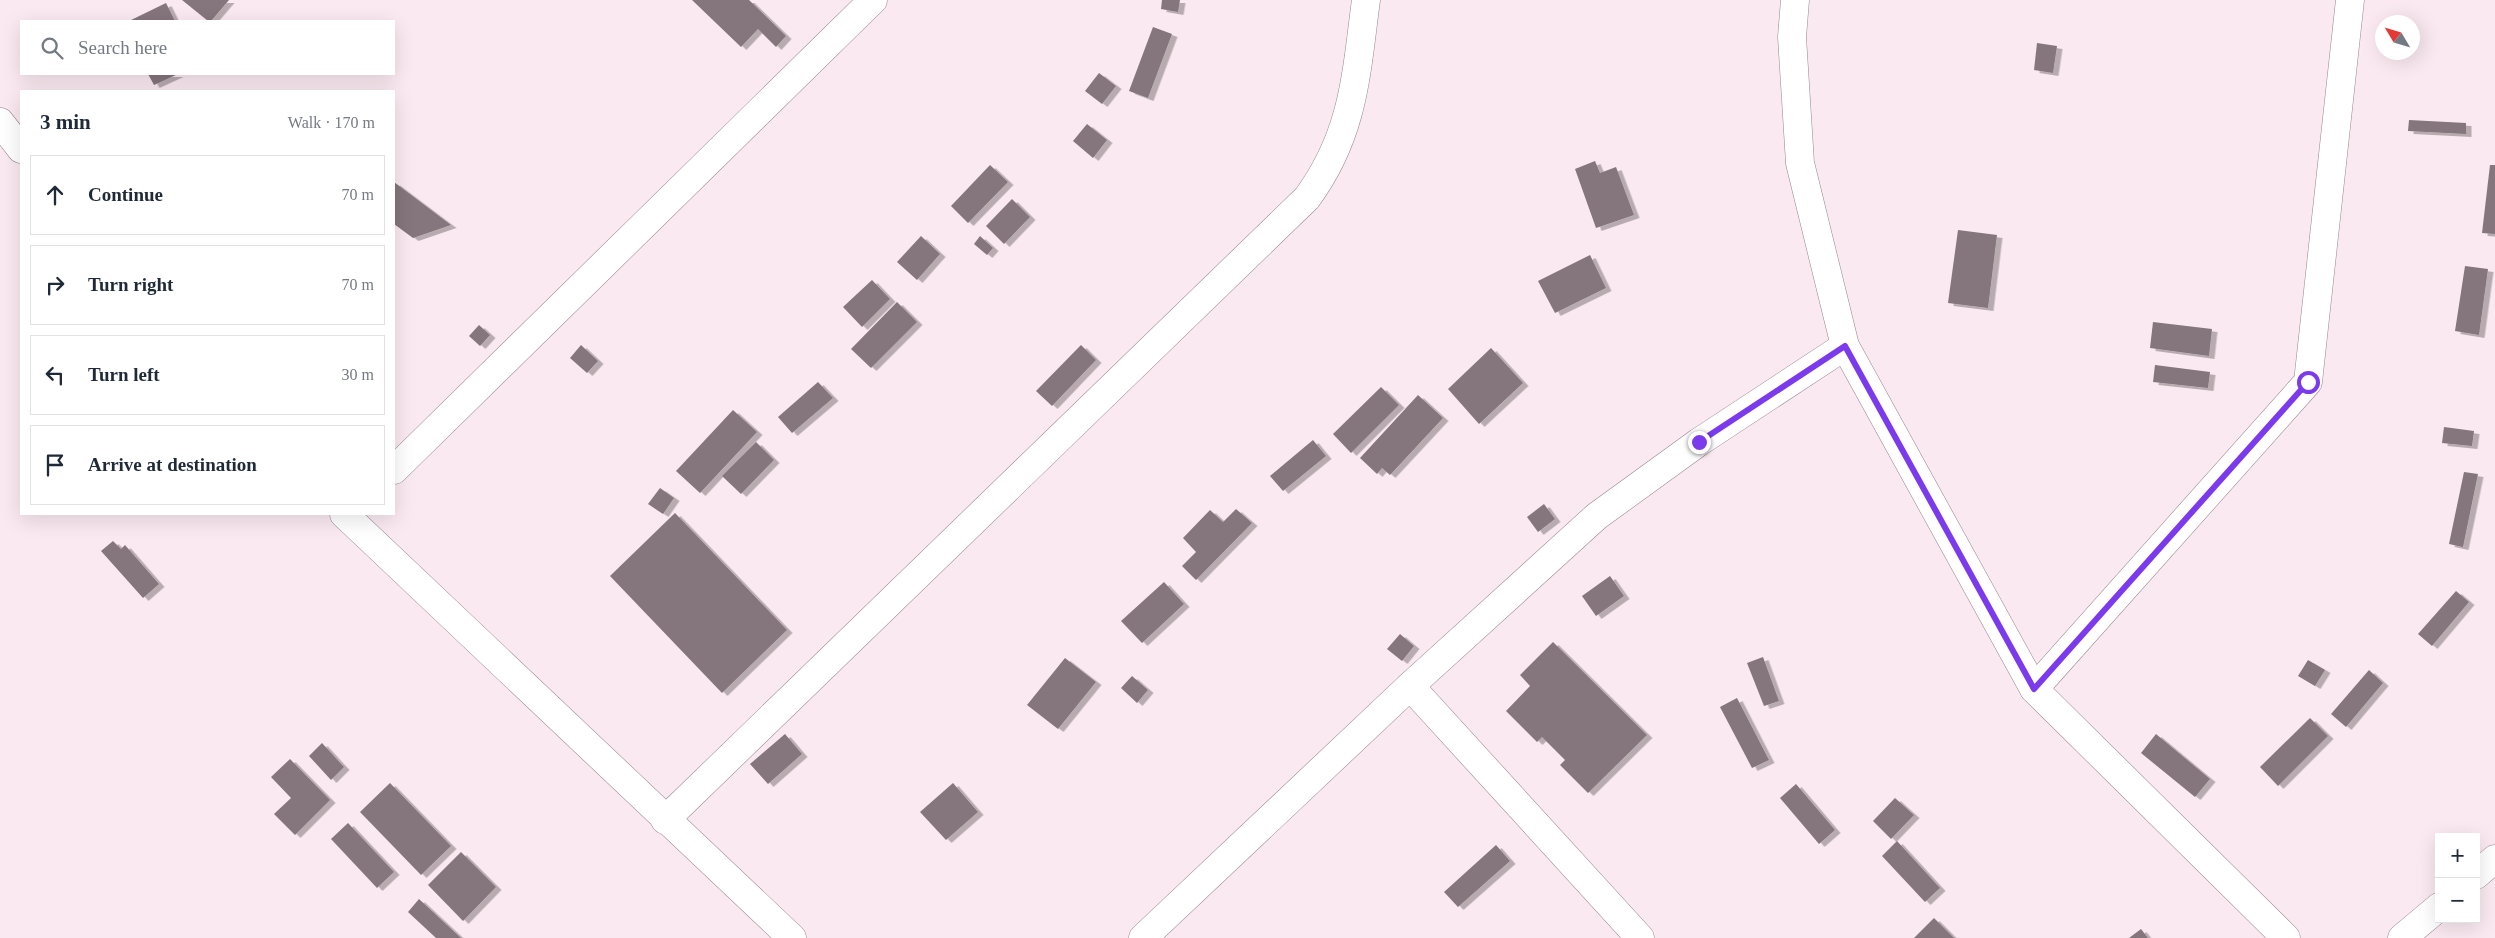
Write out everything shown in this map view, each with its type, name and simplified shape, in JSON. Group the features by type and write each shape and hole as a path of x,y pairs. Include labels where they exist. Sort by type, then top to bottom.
{"street":[{"path":"395,469 873,0"},
{"path":"665,820 1307,198 1332,159 1349,115 1366,0"},
{"path":"1795,0 1792,36 1800,163 1845,346 2034,689 2286,938"},
{"path":"2034,689 2308,382 2350,0"},
{"path":"0,122 20,148"},
{"path":"1143,938 1410,686 1597,516 1699,442 1845,346"},
{"path":"347,515 665,820 792,938"},
{"path":"1410,686 1640,938"},
{"path":"2480,872 2495,859"},
{"path":"2402,938 2435,910"}],"building":[{"path":"182,0 229,0 212,20 207,20"},
{"path":"692,0 749,0 786,36 776,47 758,29 741,47"},
{"path":"1162,0 1180,0 1178,12 1161,9"},
{"path":"166,3 174,20 131,20"},
{"path":"1153,27 1172,34 1148,98 1129,91"},
{"path":"2037,43 2057,46 2053,73 2034,70"},
{"path":"1099,73 1116,86 1102,104 1085,91"},
{"path":"149,75 176,75 154,85"},
{"path":"2409,120 2466,123 2466,134 2408,131"},
{"path":"1087,124 1107,140 1093,158 1073,141"},
{"path":"1595,161 1600,173 1616,167 1634,215 1596,228 1575,169"},
{"path":"990,165 1008,182 968,223 951,206"},
{"path":"2490,165 2495,165 2495,234 2482,233"},
{"path":"395,183 451,225 413,238 395,225"},
{"path":"1012,199 1030,217 1004,244 986,226"},
{"path":"1958,230 1997,235 1988,308 1948,303"},
{"path":"921,236 940,254 917,280 897,262"},
{"path":"980,236 993,248 987,255 974,244"},
{"path":"1590,255 1606,288 1555,313 1538,281"},
{"path":"2465,266 2488,269 2479,335 2455,331"},
{"path":"872,280 890,299 862,327 843,307"},
{"path":"897,302 917,322 871,368 851,349"},
{"path":"2153,322 2212,329 2209,356 2150,348"},
{"path":"479,325 490,335 480,346 469,336"},
{"path":"581,345 598,361 587,373 570,358"},
{"path":"1081,345 1096,360 1052,406 1036,391"},
{"path":"1491,348 1523,383 1479,424 1448,389"},
{"path":"2155,365 2210,372 2208,388 2153,382"},
{"path":"818,382 833,398 792,433 778,417"},
{"path":"1381,387 1399,405 1351,453 1333,434"},
{"path":"1418,395 1443,418 1390,475 1382,468 1377,474 1360,458"},
{"path":"733,410 757,432 700,493 676,471"},
{"path":"2444,427 2474,431 2472,446 2442,443"},
{"path":"1313,440 1326,456 1283,491 1270,476"},
{"path":"756,442 774,460 741,494 722,476"},
{"path":"2464,472 2478,474 2463,547 2449,544"},
{"path":"660,488 674,498 663,514 648,504"},
{"path":"1544,504 1555,519 1538,532 1527,517"},
{"path":"1236,509 1252,523 1196,580 1182,566 1196,552 1183,538 1210,510 1223,522"},
{"path":"675,513 787,630 722,693 610,576"},
{"path":"113,541 121,549 125,545 159,584 143,598 101,551"},
{"path":"1610,576 1624,596 1596,616 1582,596"},
{"path":"1164,582 1184,604 1142,643 1121,621"},
{"path":"2456,591 2469,602 2432,646 2418,634"},
{"path":"1400,634 1414,646 1402,661 1387,649"},
{"path":"1553,642 1647,735 1588,793 1560,765 1565,760 1542,737 1537,742 1506,711 1530,686 1520,675"},
{"path":"1763,657 1779,701 1764,706 1747,663"},
{"path":"1065,658 1096,682 1058,729 1027,705"},
{"path":"2308,660 2325,670 2315,686 2298,676"},
{"path":"2369,670 2383,683 2346,727 2331,714"},
{"path":"1132,676 1148,690 1137,703 1121,688"},
{"path":"1737,698 1769,760 1752,768 1720,707"},
{"path":"2310,718 2328,736 2278,786 2260,767"},
{"path":"785,734 802,754 768,784 750,764"},
{"path":"2156,734 2210,779 2195,797 2141,753"},
{"path":"322,743 344,767 331,780 309,756"},
{"path":"290,759 330,800 295,835 274,814 291,798 271,777"},
{"path":"390,783 451,846 421,875 360,812"},
{"path":"953,783 978,812 946,840 920,812"},
{"path":"1796,784 1835,830 1819,844 1780,798"},
{"path":"1895,798 1914,815 1891,839 1873,821"},
{"path":"348,823 394,872 377,888 331,839"},
{"path":"1897,841 1940,888 1925,902 1882,856"},
{"path":"1496,845 1510,861 1458,907 1444,892"},
{"path":"461,852 496,887 463,921 428,885"},
{"path":"419,899 461,938 436,938 408,912"},
{"path":"1934,918 1954,938 1914,938"},
{"path":"2141,929 2148,938 2129,938"}],"route":[{"path":"1699,442 1845,346 2034,689 2308,382"}]}
